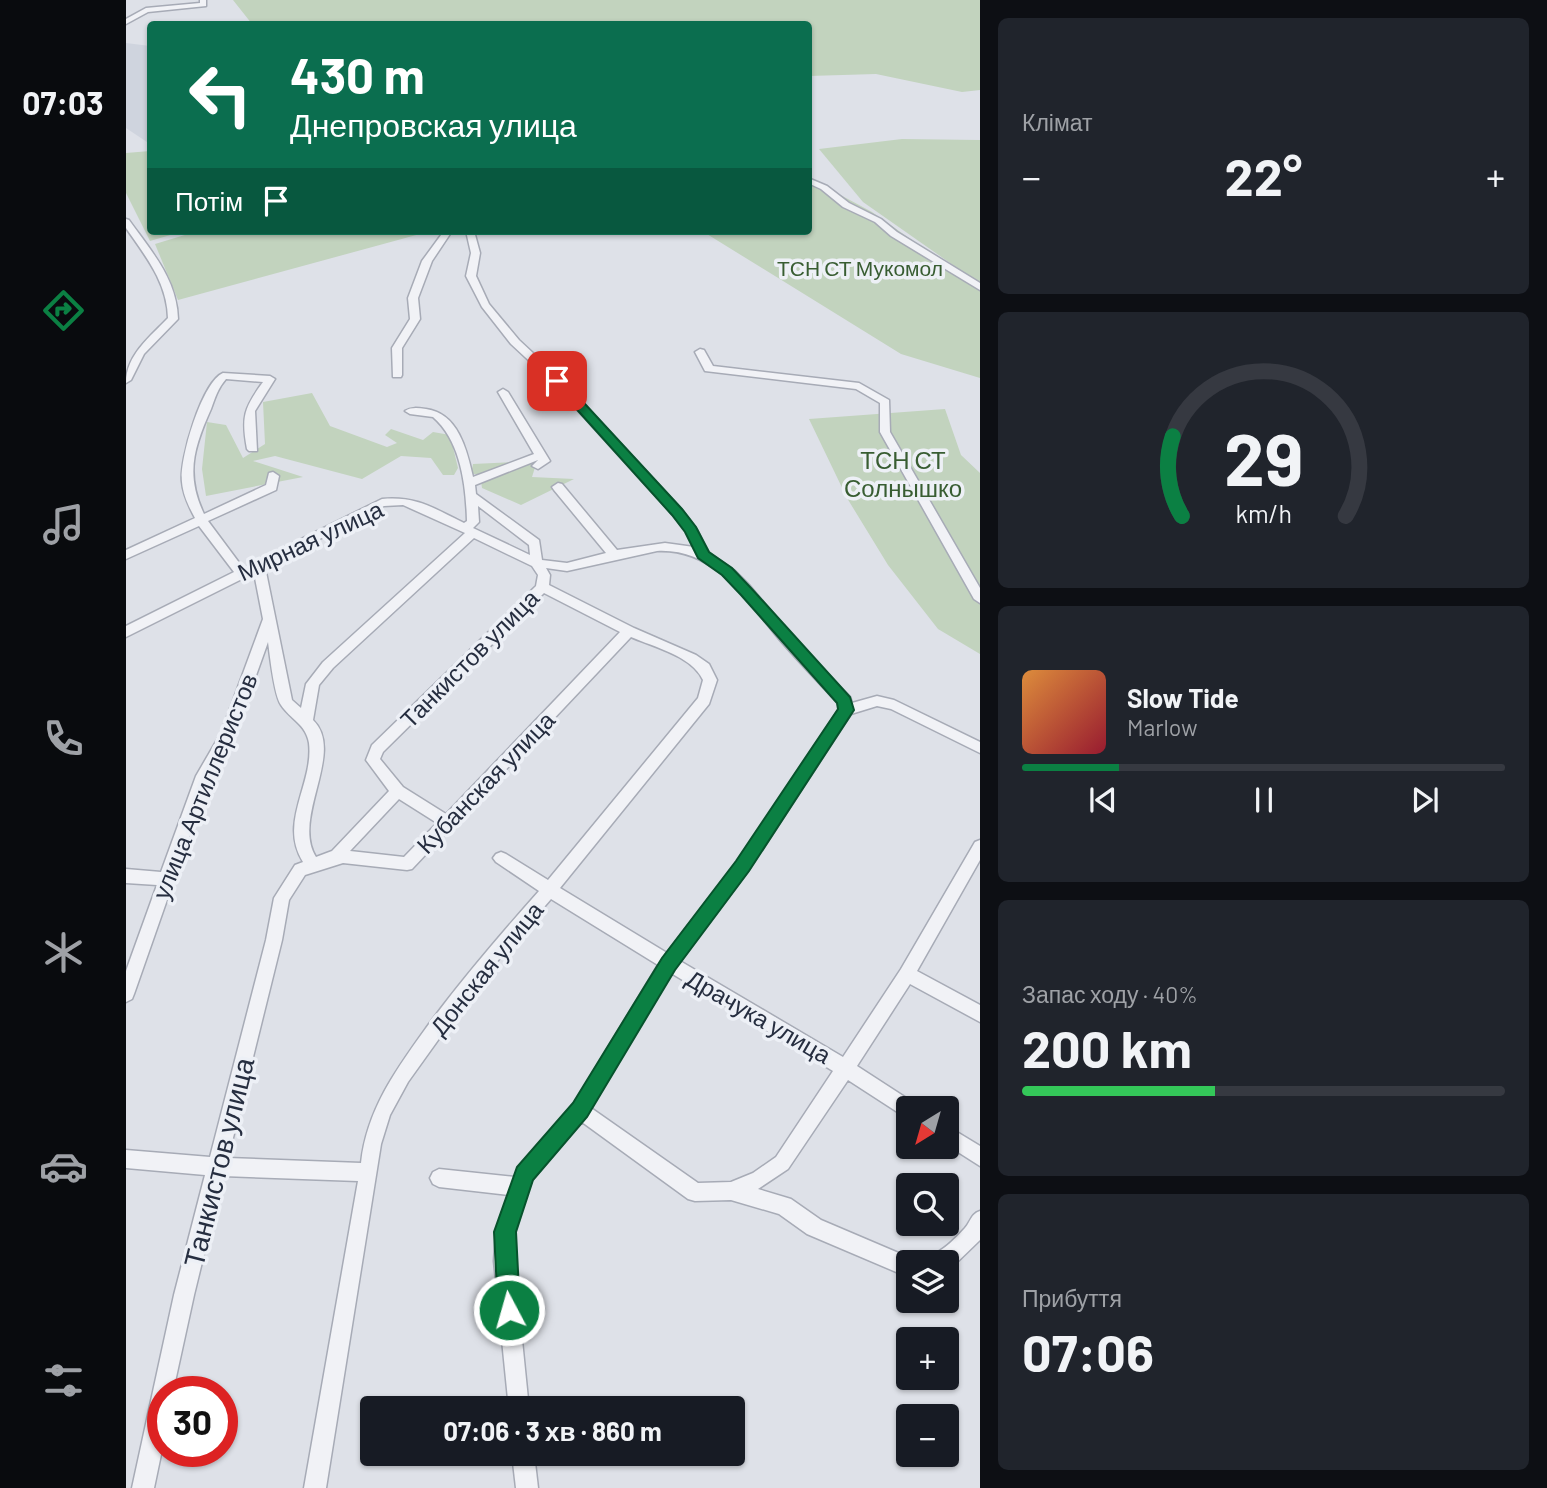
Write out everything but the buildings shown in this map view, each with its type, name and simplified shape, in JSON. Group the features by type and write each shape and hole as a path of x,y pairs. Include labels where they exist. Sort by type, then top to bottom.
{"street":[{"path":"126,22 146,10 204,5 203,0"},
{"path":"812,181 847,205 886,223 894,234 980,287"},
{"path":"126,222 158,265 174,308 173,319 139,353 126,380"},
{"path":"397,375 397,348 415,319 413,298 427,261 444,235"},
{"path":"472,235 478,257 471,276 485,305 515,342 557,381 677,512 691,530 703,554 727,571 845,701 846,710 743,866 668,964 580,1110 524,1174 505,1232 504,1261 518,1396"},
{"path":"700,352 709,369 859,386 885,402 885,432 980,599"},
{"path":"241,573 200,520 190,501 185,470 187,451 223,376 270,379 253,403 247,419 253,449"},
{"path":"469,483 539,461 503,391"},
{"path":"306,720 313,684 328,665 468,531 473,522 473,497 451,428 436,414 410,411"},
{"path":"126,555 272,487 273,476"},
{"path":"558,487 614,555"},
{"path":"473,497 535,543 536,563"},
{"name":"Мирная улица","path":"126,632 382,503 403,501 415,504 536,563"},
{"name":"Танкистов улица","path":"536,563 567,567 660,546 703,554"},
{"name":"Танкистов улица","path":"167,1376 184,1295 274,940 282,898 300,870 337,855 398,791 373,760 377,749 542,587 544,575 536,563"},
{"path":"258,566 286,702 312,727 317,749 300,831 303,848 312,864"},
{"name":"Донская улица","path":"315,1488 372,1143 382,1112 402,1076 475,975 549,890 704,700 710,680 704,667 691,658 629,631 542,587"},
{"name":"улица Артиллеристов","path":"126,994 203,776 228,734 270,618"},
{"name":"Кубанская улица","path":"312,864 343,858 407,864 629,631"},
{"path":"846,710 877,701 894,705 980,748"},
{"path":"398,791 447,822"},
{"path":"731,1191 759,1180 782,1163 907,974 980,846"},
{"name":"Драчука улица","path":"502,858 668,964 846,1067 896,1101"},
{"path":"126,876 166,879"},
{"path":"907,974 980,1014"},
{"path":"580,1110 695,1192 731,1191 784,1206 814,1227 896,1262"},
{"path":"959,1143 980,1157"},
{"path":"126,1159 217,1167 369,1172"},
{"path":"439,1178 520,1187"},
{"path":"956,1250 974,1233 980,1220"},
{"path":"524,1466 527,1488"},
{"name":"Танкистов улица","path":"143,1488 147,1467"}],"shaded area":[{"path":"126,43 147,46 147,142 126,128"}],"green space":[{"path":"233,0 980,0 980,90 962,92 876,74 812,76 812,21 250,21"},
{"path":"902,139 980,140 980,284 863,202 819,149"},
{"path":"147,151 147,235 126,193 126,153"},
{"name":"ТСН СТ Мукомол","path":"812,180 872,212 980,288 980,378 901,354 708,235 812,235"},
{"path":"147,235 170,235 150,241"},
{"path":"185,235 416,235 178,300 155,244"},
{"path":"312,393 330,426 387,447 397,443 385,435 391,429 423,440 433,432 450,435 458,468 454,475 443,475 431,458 401,456 362,479 275,456 253,461 303,477 206,496 202,469 207,422 226,425 243,458 265,444 263,402"},
{"name":"ТСН СТ Солнышко","path":"945,409 961,455 980,473 980,654 938,629 888,565 847,498 809,419"},
{"path":"537,461 532,477 574,479 521,505 482,488 480,474 471,474 473,464"}],"route":[{"path":"509,1310 504,1261 505,1232 524,1174 580,1110 668,964 743,866 846,710 845,701 793,647 727,571 703,554 691,530 677,512 557,381"}]}
